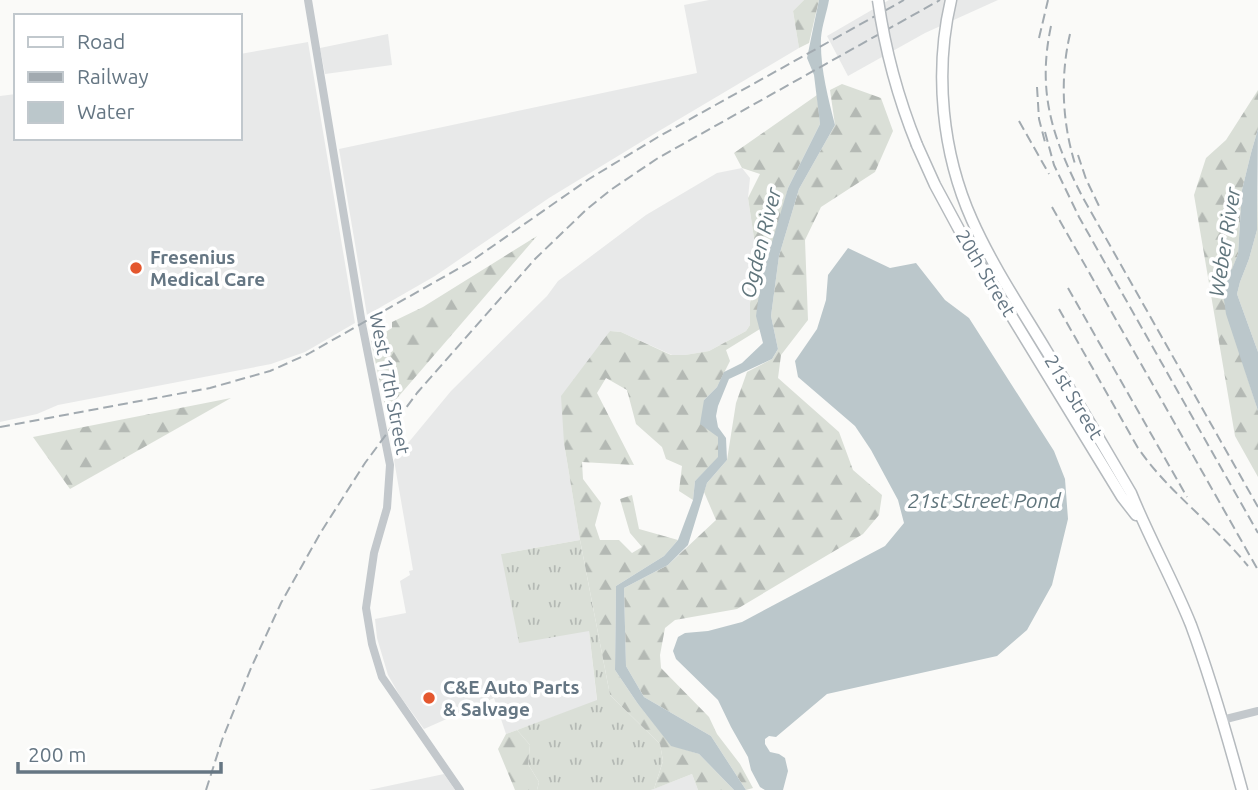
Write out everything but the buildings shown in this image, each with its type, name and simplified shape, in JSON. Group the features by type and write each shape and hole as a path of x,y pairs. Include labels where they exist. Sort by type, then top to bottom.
{"main road":[{"name":"20th Street","path":"878,0 891,68 903,109 935,185 962,235 1122,498 1143,523"},
{"name":"21st Street","path":"951,0 942,71 944,113 960,189 986,248 1131,493 1190,624 1242,790"}],"street":[{"name":"West 17th Street","path":"308,0 362,324 390,466 387,508 374,553 366,608 372,644 382,677 460,790"},
{"path":"1222,720 1258,711"}],"shaded area":[{"path":"709,0 804,0 793,11 799,48 549,198 435,276 367,315 339,149 697,73 684,5"},
{"path":"889,0 998,0 925,33 848,76 827,36"},
{"path":"388,34 392,65 325,74 320,48"},
{"path":"308,42 355,323 305,352 271,364 58,405 37,414 0,422 0,96 14,94 14,140 242,140 242,54"},
{"path":"742,168 750,178 748,198 758,265 750,303 750,325 746,331 709,351 685,355 672,355 621,332 610,331 564,443 580,540 501,554 589,631 597,701 506,734 494,698 424,729 388,675 377,638 375,619 406,613 400,581 413,570 394,460 451,391 547,296 558,281 646,215 717,173"},
{"path":"444,774 455,790 369,790"},
{"path":"692,774 698,790 651,790"}],"green space":[{"path":"804,0 819,0 809,43 799,48 793,11"},
{"path":"842,84 881,98 893,131 875,172 821,207 805,240 808,320 781,355 778,378 839,432 853,470 882,495 879,515 863,534 737,609 675,620 665,628 660,655 661,668 709,717 717,734 740,764 753,788 746,790 711,736 644,697 626,666 624,588 668,565 716,520 704,492 707,483 727,460 736,403 747,372 772,359 778,349 771,316 779,256 799,189 835,125 830,90"},
{"path":"1258,90 1258,129 1242,190 1238,254 1232,270 1246,373 1258,411 1258,477 1235,436 1194,195 1206,158 1226,140"},
{"path":"817,95 820,124 788,188 757,316 760,329 726,350 730,361 717,387 704,400 718,437 718,458 695,481 693,500 679,491 682,466 666,459 662,447 636,424 627,390 606,378 597,393 634,465 582,462 583,479 601,503 595,525 600,540 619,540 632,553 642,547 630,533 620,499 632,495 639,529 678,540 664,556 616,586 615,670 671,745 699,754 734,790 698,790 692,774 654,789 663,761 660,744 610,695 564,443 561,396 610,331 621,332 671,355 685,355 709,351 746,331 750,325 750,303 758,265 748,198 760,174 742,168 734,153"},
{"path":"1258,187 1258,352 1237,294 1257,230"},
{"path":"537,236 386,411 371,341 392,328 392,322 423,307"},
{"path":"231,398 70,489 33,437"},
{"path":"580,540 610,695 660,744 663,761 654,789 651,790 537,790 539,782 528,764 530,745 517,730 597,700 589,631 519,643 501,554"},
{"path":"517,730 530,745 528,764 539,782 537,790 515,790 498,749 506,734"}],"water":[{"name":"Ogden River","path":"819,0 829,0 821,49 835,125 799,189 779,256 771,316 778,349 772,359 729,379 716,416 718,427 726,438 727,460 707,483 688,545 668,565 624,588 626,666 644,697 711,736 746,790 734,790 699,754 671,746 615,670 616,586 664,556 678,540 693,500 695,481 718,457 718,437 700,424 704,400 717,387 724,372 742,363 763,343 756,316 761,279 788,188 820,124 814,75 807,58"},
{"path":"1258,129 1257,230 1237,294 1258,352 1258,411 1226,314 1221,279 1232,269 1238,254 1242,190"},
{"name":"21st Street Pond","path":"848,248 890,268 916,263 945,300 969,318 1054,451 1065,479 1068,519 1052,585 1027,630 997,656 827,694 776,737 769,736 765,739 770,752 785,758 788,771 783,790 765,790 760,787 751,770 748,757 718,700 676,659 673,651 678,637 685,633 708,631 742,622 885,546 904,523 898,500 855,426 798,377 795,361 817,329 826,300 828,275"}],"railway":[{"path":"0,427 210,388 270,371 308,354 470,262 589,179 658,137 904,0"},
{"path":"206,790 222,740 251,668 281,603 321,532 365,463 417,393 535,259 587,209 658,158 940,0"},
{"path":"1039,38 1048,0"},
{"path":"1051,26 1047,50 1047,93 1055,134 1063,154 1082,196 1258,507"},
{"path":"1070,34 1064,100 1071,151 1076,167"},
{"path":"1037,87 1039,119 1045,142"},
{"path":"1019,121 1049,174"},
{"path":"1045,132 1054,165 1079,217 1258,533"},
{"path":"1078,155 1099,206"},
{"path":"1052,207 1258,570"},
{"path":"1068,288 1187,497"},
{"path":"1059,309 1138,448 1163,480 1248,566"}],"place":[{"name":"Fresenius Medical Care","path":"136,268"},
{"name":"C&E Auto Parts & Salvage","path":"429,698"}],"water label":[{"name":"Weber River","path":"1225,242"}]}
